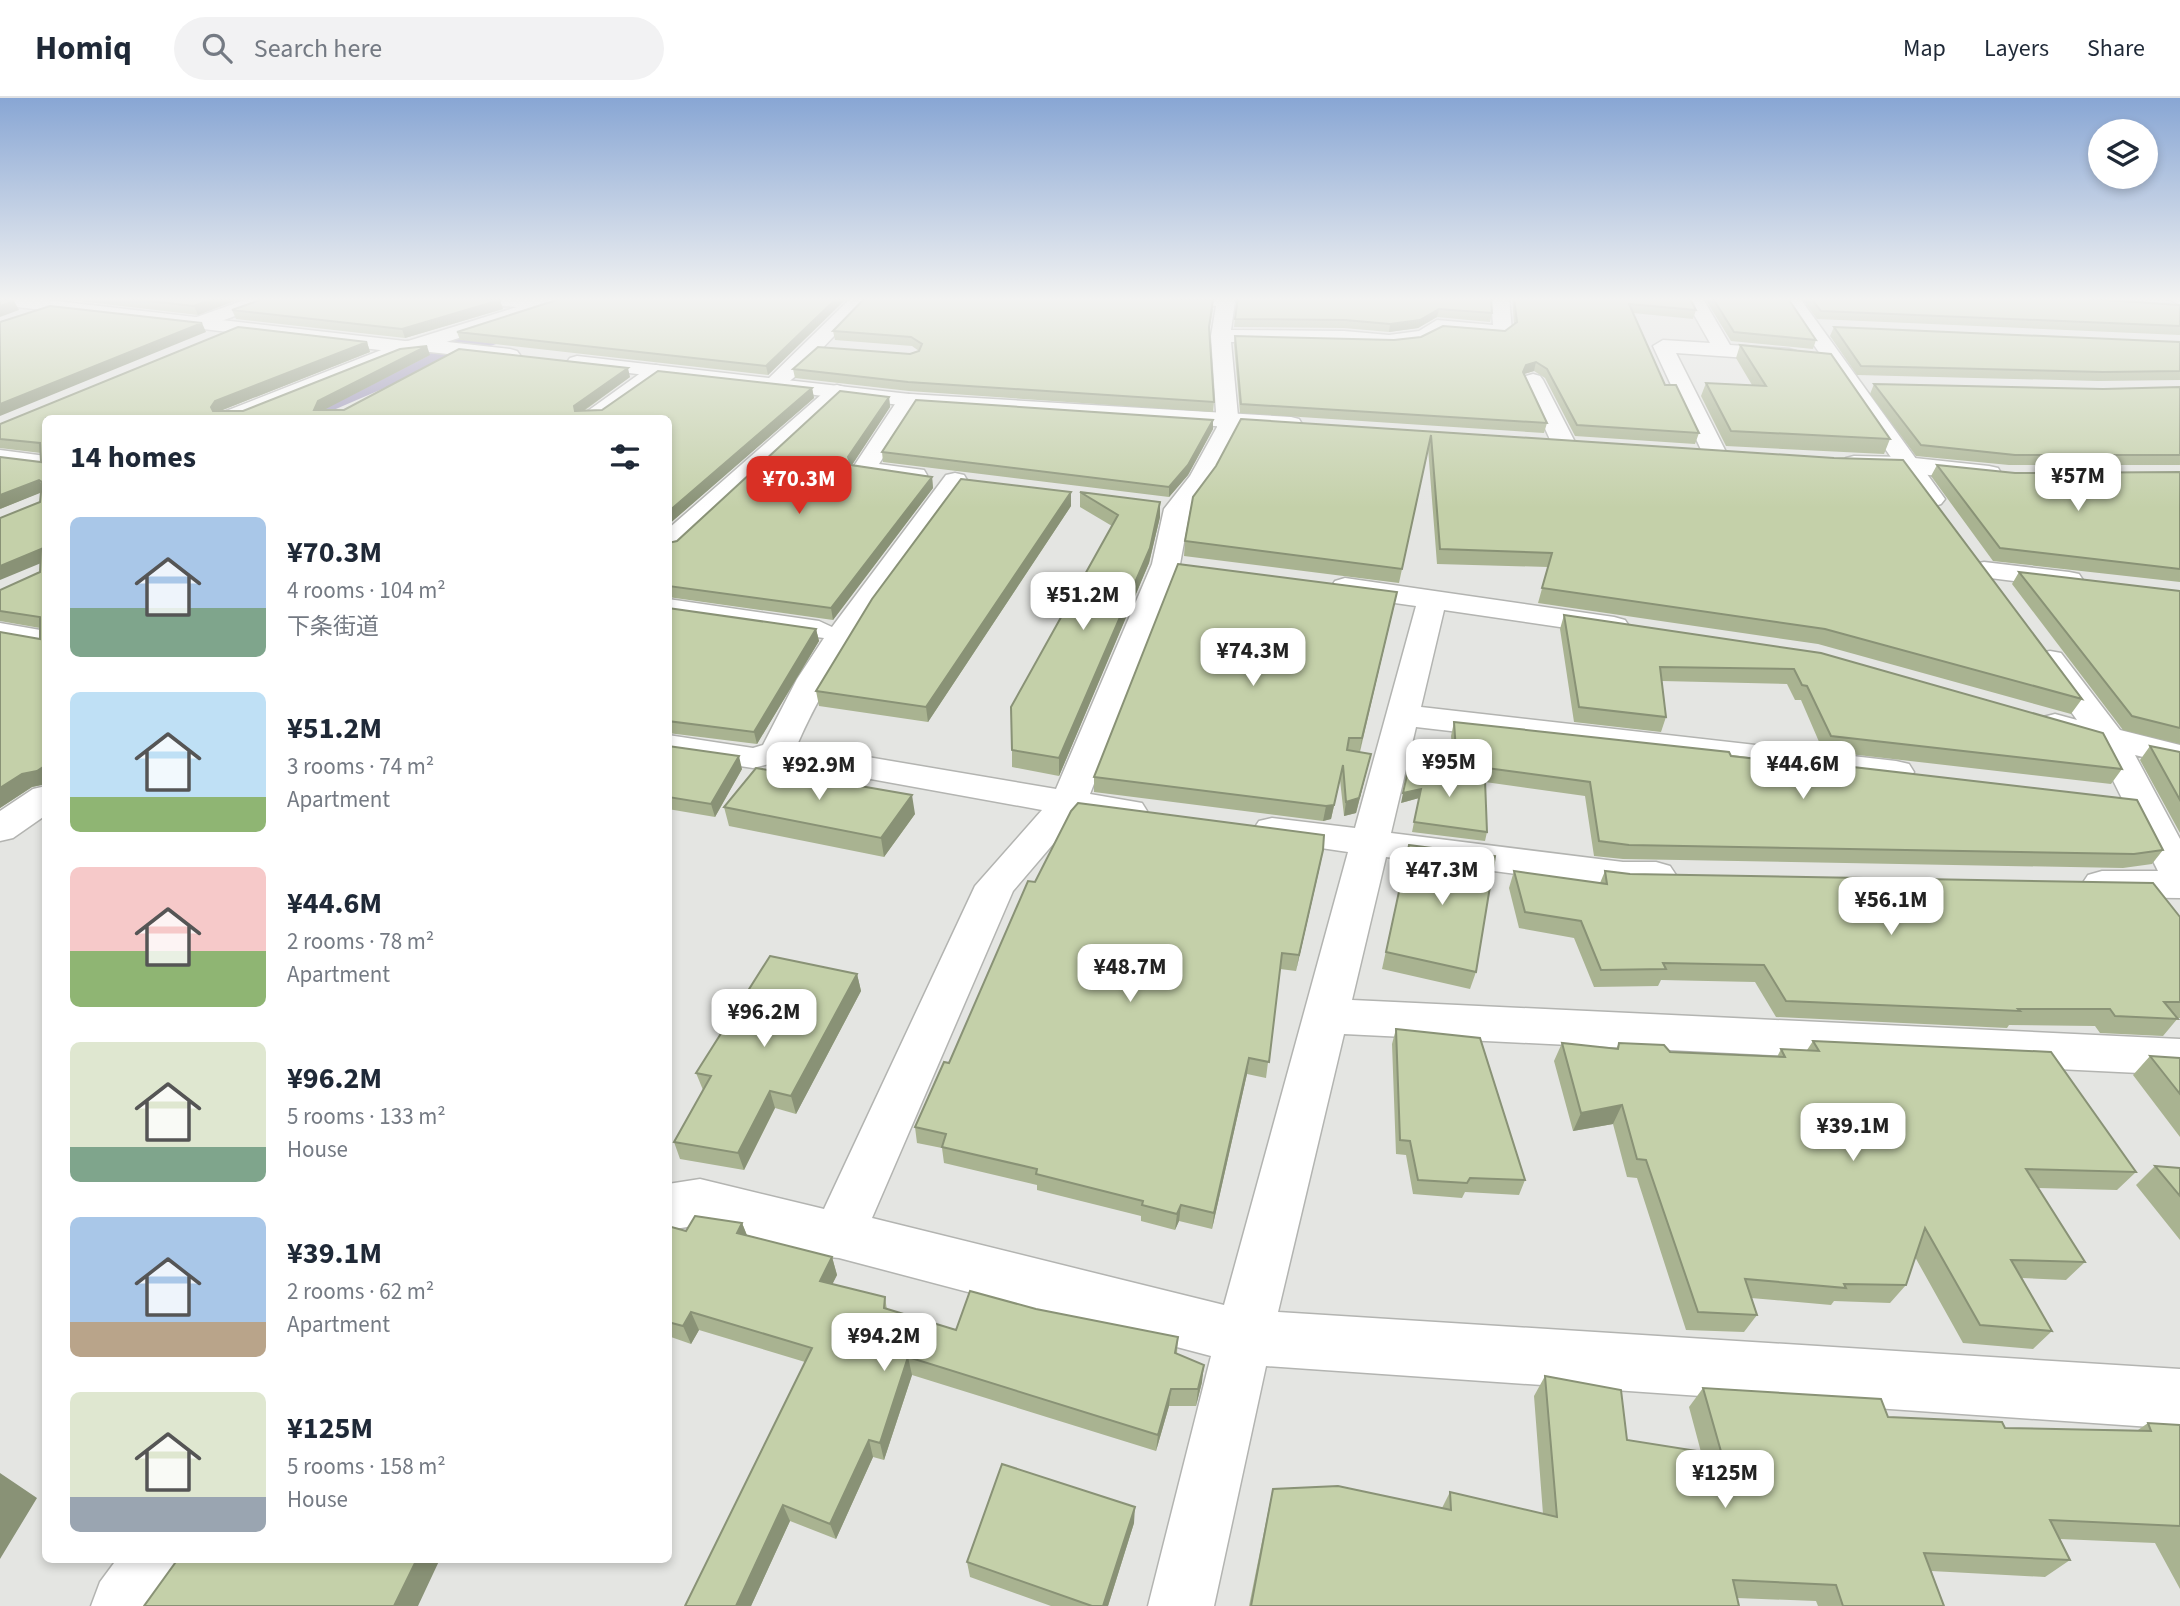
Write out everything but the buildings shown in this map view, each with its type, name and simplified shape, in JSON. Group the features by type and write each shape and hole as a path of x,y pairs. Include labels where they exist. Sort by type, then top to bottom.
{"street":[{"path":"236,415 351,367"},
{"path":"622,367 909,400 1308,425"},
{"path":"774,384 791,367"},
{"path":"839,1234 996,886 1068,803 1181,565 1163,507 1201,478 1228,427 1223,367"},
{"path":"1673,367 1714,454"},
{"path":"1844,367 1864,385 1905,464 1945,517"},
{"path":"593,415 656,371"},
{"path":"1533,380 1564,444"},
{"path":"672,540 837,391"},
{"path":"777,752 784,734 842,633 969,482 864,469 909,400"},
{"path":"1537,442 1592,446"},
{"path":"1687,452 1740,456"},
{"path":"0,457 42,462"},
{"path":"1829,462 1905,464 2009,475"},
{"path":"2007,601 1976,559 2092,583"},
{"path":"1314,583 1639,630"},
{"path":"1181,1606 1244,1337 1432,599"},
{"path":"672,609 842,633"},
{"path":"0,632 42,639"},
{"path":"2031,633 2109,739 2180,876"},
{"path":"1403,715 1923,775"},
{"path":"2030,717 2180,756"},
{"path":"672,746 753,758 777,752 1068,803 1164,816"},
{"path":"2100,796 2141,801"},
{"path":"0,829 42,800"},
{"path":"1233,825 1623,875 1693,876"},
{"path":"2068,883 2180,885"},
{"path":"1327,1016 2180,1057"},
{"path":"672,1206 700,1202 811,1231 839,1234 1244,1337 2180,1399"},
{"path":"124,1606 154,1563"}],"waterway":[{"path":"281,415 392,367"}]}
